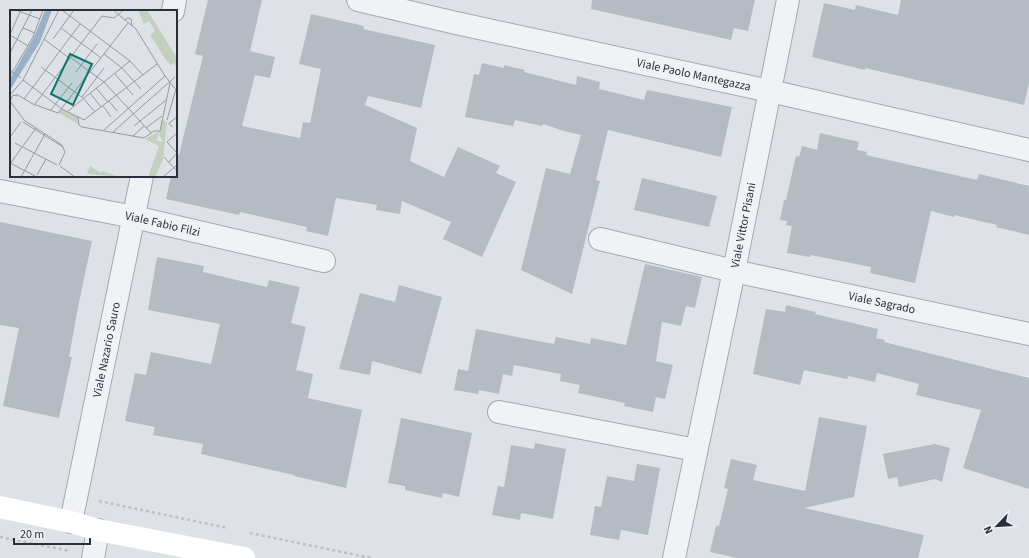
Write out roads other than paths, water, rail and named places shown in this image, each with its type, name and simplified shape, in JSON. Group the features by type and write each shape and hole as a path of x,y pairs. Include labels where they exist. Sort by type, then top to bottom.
{"street":[{"path":"173,10 175,0"},
{"name":"Viale Paolo Mantegazza","path":"358,0 1029,150"},
{"name":"Viale Vittor Pisani","path":"674,558 734,271 788,0"},
{"name":"Viale Nazario Sauro","path":"71,522 142,177"},
{"name":"Viale Fabio Filzi","path":"0,191 134,217 324,261"},
{"name":"Viale Sagrado","path":"600,239 734,271 1029,334"},
{"path":"500,412 696,450"},
{"path":"0,507 71,522 98,530 244,558"},
{"path":"93,557 98,530"}]}
